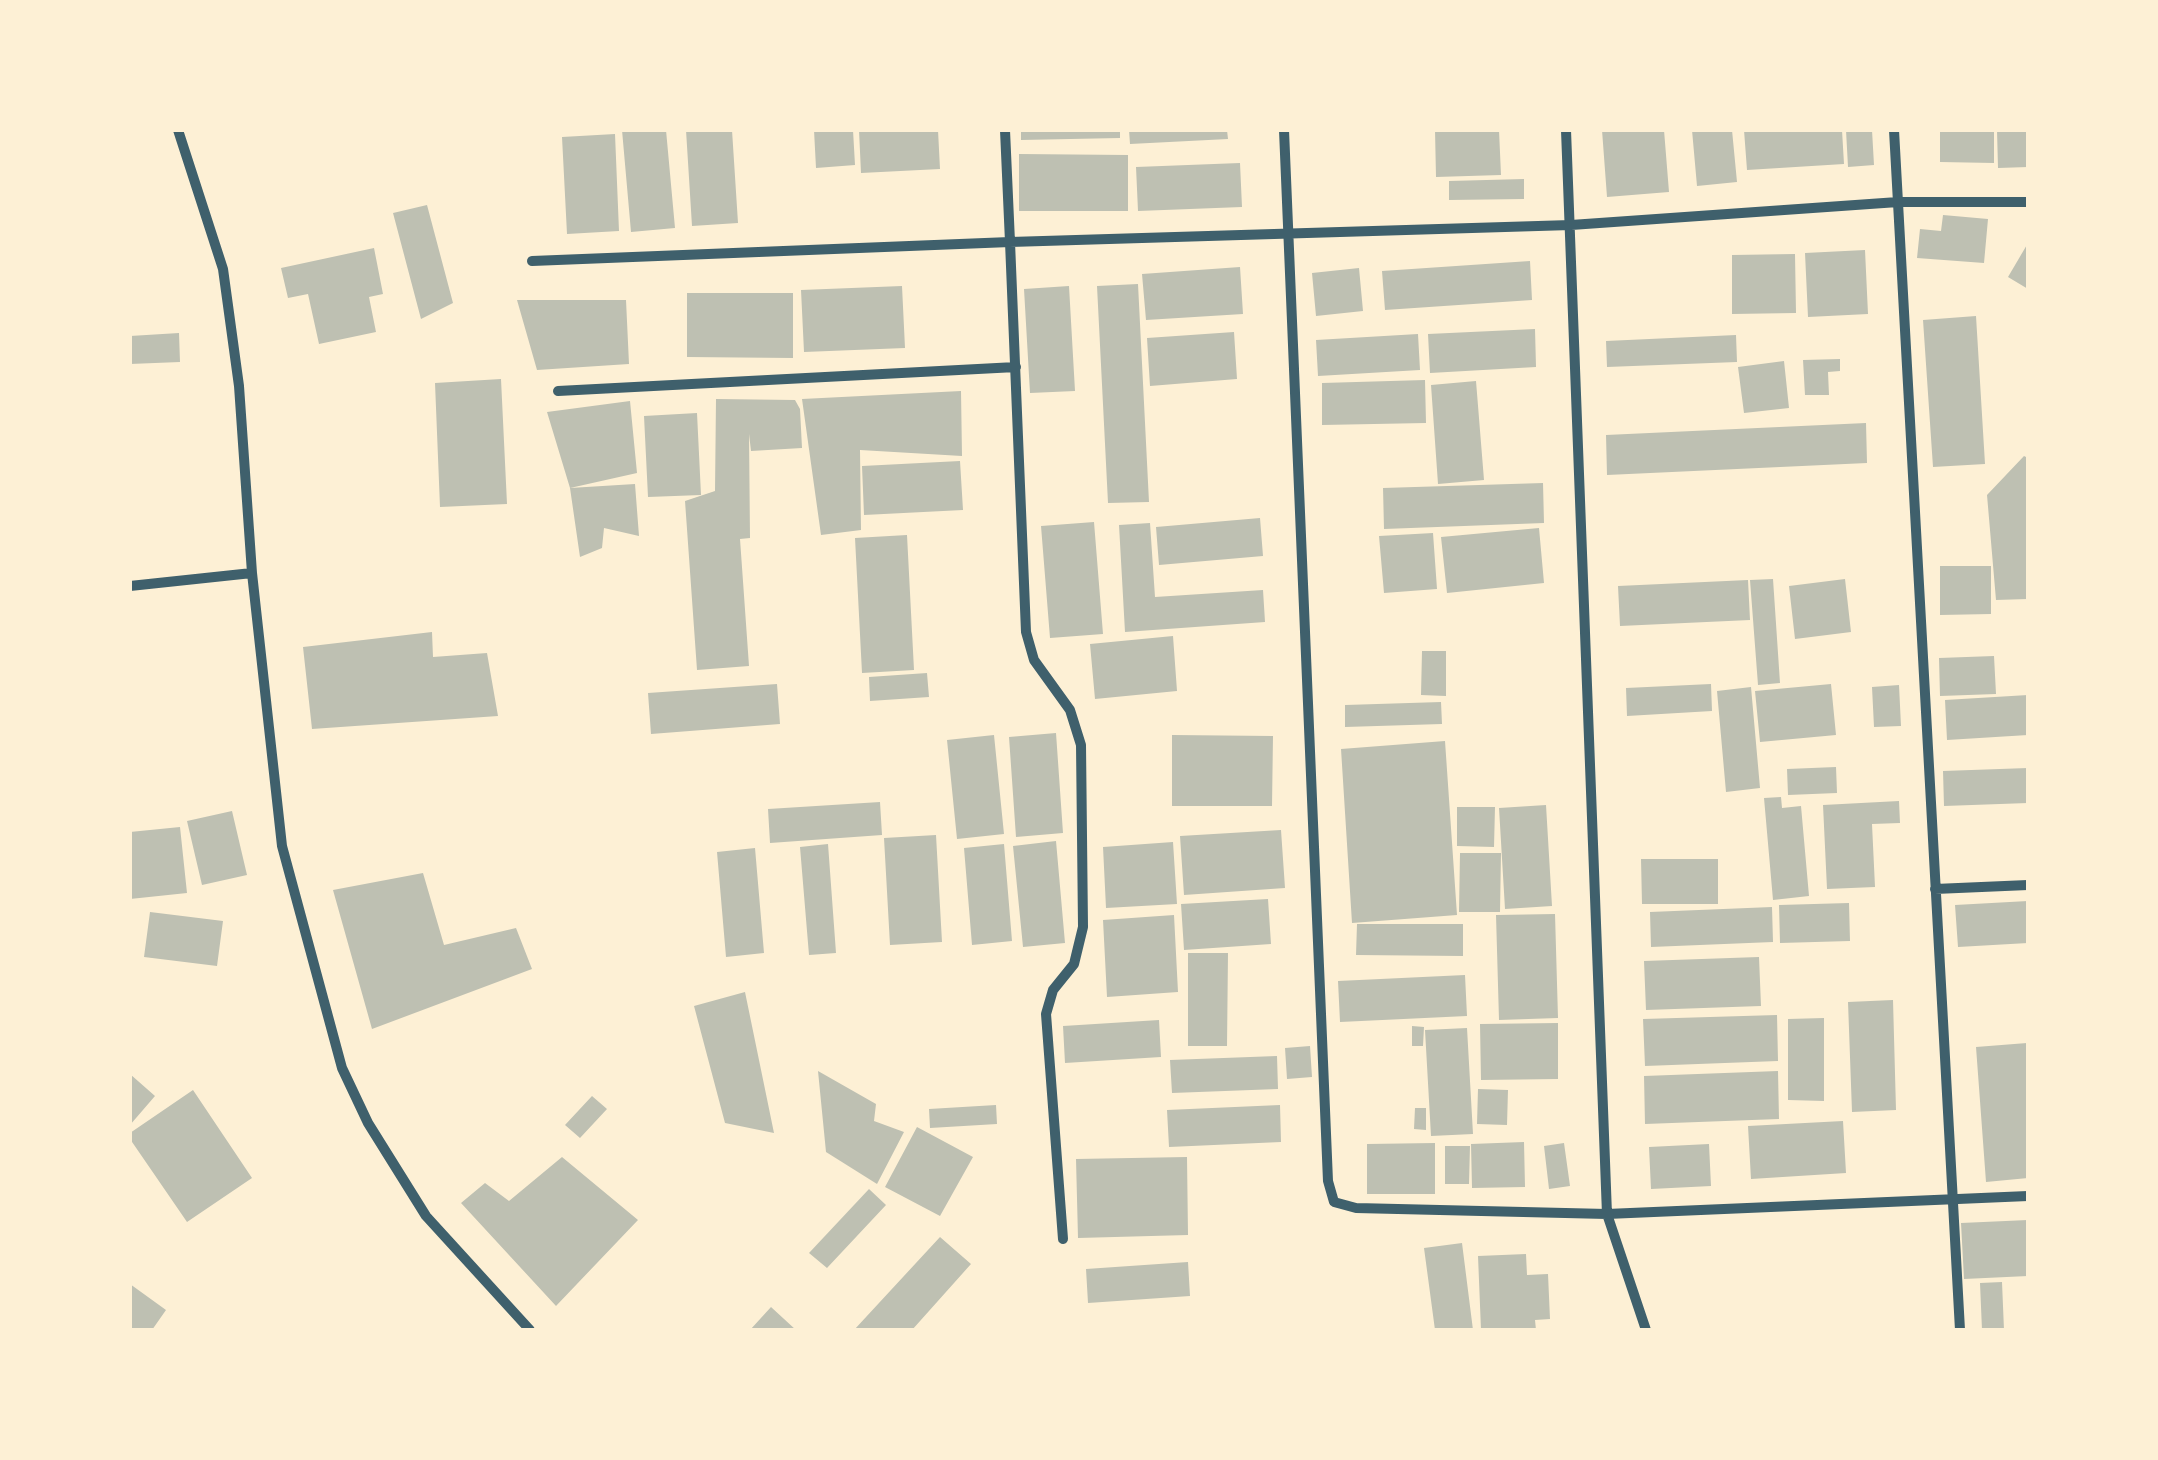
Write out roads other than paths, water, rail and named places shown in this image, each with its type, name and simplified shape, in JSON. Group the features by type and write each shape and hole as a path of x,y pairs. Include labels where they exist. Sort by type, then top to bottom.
{"street":[{"path":"178,130 223,269 239,386 252,573 282,846 342,1068 368,1123 426,1216 530,1330"},
{"path":"1005,130 1026,632 1034,660 1070,710 1082,745 1084,927 1074,964 1053,990 1046,1014 1064,1239"},
{"path":"1284,130 1327,1162 1334,1202 1356,1208 1607,1214 2028,1196"},
{"path":"1566,130 1607,1214 1646,1330"},
{"path":"1894,130 1960,1330"},
{"path":"532,260 1570,225 1898,202 2028,202"},
{"path":"558,391 1016,367"},
{"path":"130,586 252,573"},
{"path":"1935,889 2028,885"}]}
